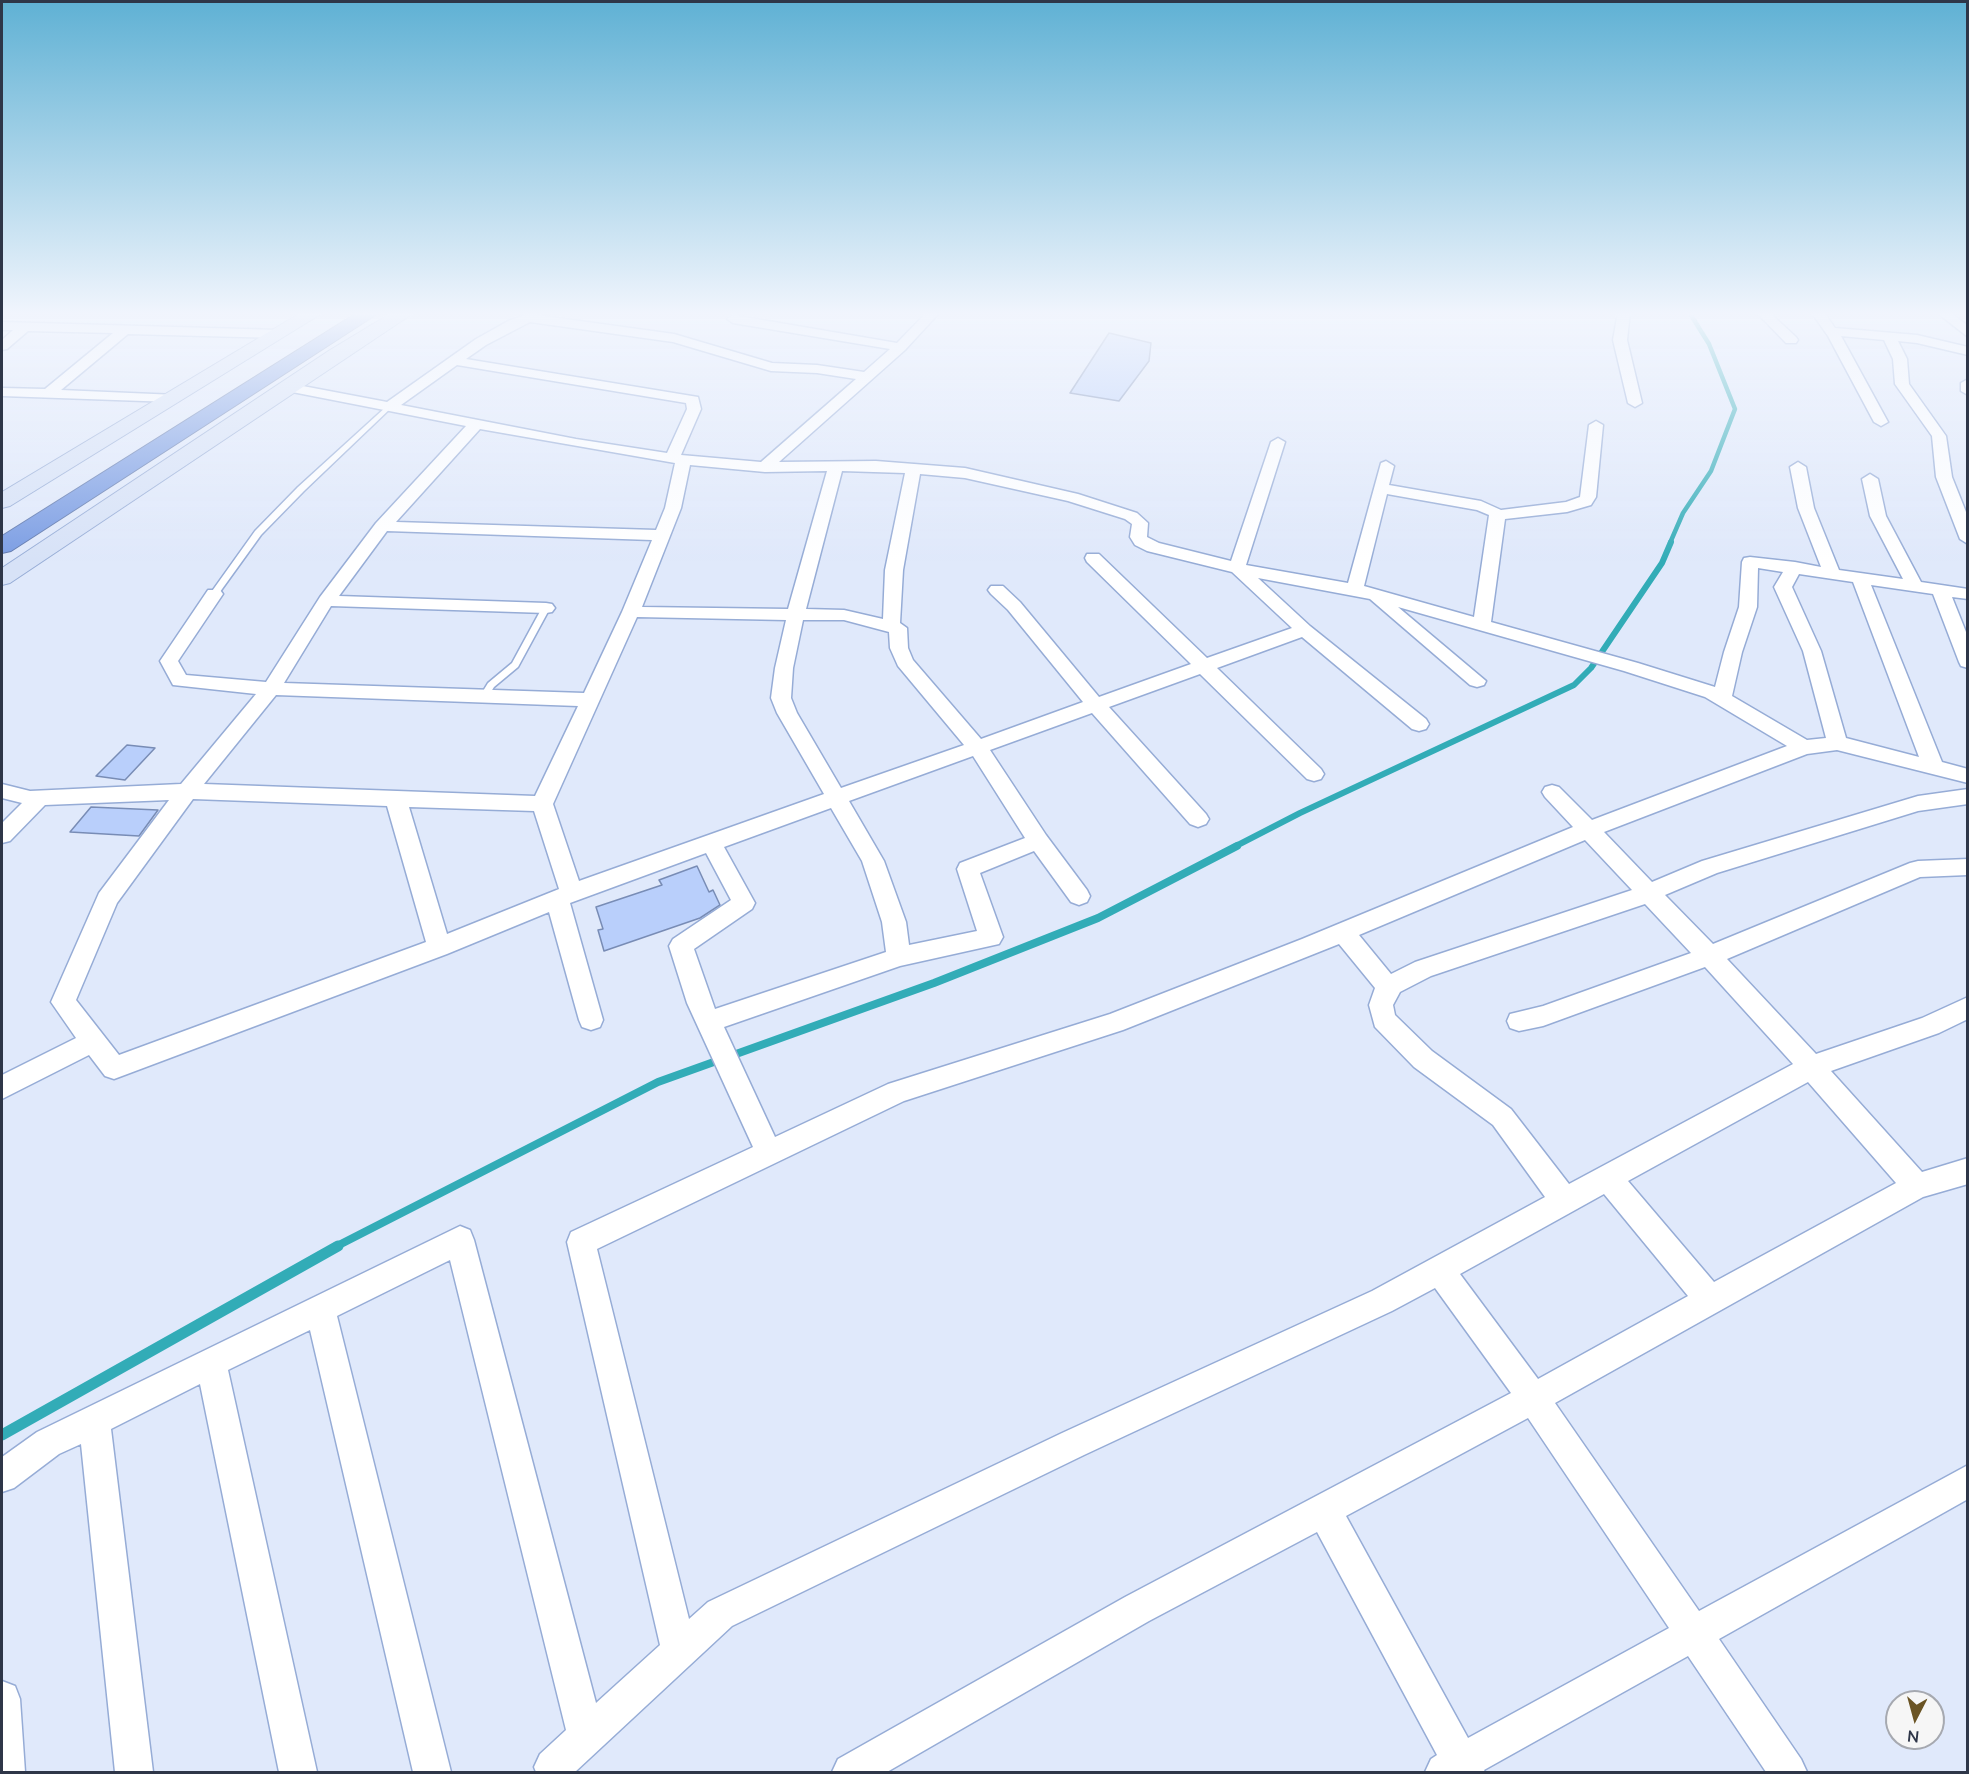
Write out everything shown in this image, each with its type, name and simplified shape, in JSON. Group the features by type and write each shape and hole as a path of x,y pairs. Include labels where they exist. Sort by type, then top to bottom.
{"highway":[{"path":"2,522 206,395"},
{"path":"2,546 240,395"}],"street":[{"path":"93,395 172,398"},
{"path":"2,501 177,395"},
{"path":"2,578 275,395"},
{"path":"327,395 576,444 678,459 765,467 876,465 965,473 1072,497 1131,516 1140,523 1138,537 1141,542 1153,547 1327,586 1363,591 1712,693 1804,747"},
{"path":"389,407 406,395"},
{"path":"591,1020 565,896 542,804 631,612 673,508 678,459 694,409 693,400 661,395"},
{"path":"765,467 845,395"},
{"path":"1633,395 1635,403"},
{"path":"1866,395 1881,422"},
{"path":"1910,395 1939,436 1944,477 1968,539"},
{"path":"476,424 382,526 326,601 271,689 187,791 107,899 63,1002 114,1068 439,947 565,896 1304,630"},
{"path":"1380,488 1481,506 1497,515 1567,507 1585,502 1588,497 1596,425"},
{"path":"1237,567 1278,442"},
{"path":"836,466 796,614 784,668 781,699 786,713 873,861 894,922 898,957"},
{"path":"1363,591 1380,488 1386,466"},
{"path":"1798,467 1806,508 1832,574"},
{"path":"891,627 894,570 913,469"},
{"path":"1870,479 1878,516 1915,586"},
{"path":"1482,625 1497,515"},
{"path":"382,526 662,535"},
{"path":"1093,558 1314,774"},
{"path":"1722,699 1733,652 1748,607 1749,563 1757,561 1968,594"},
{"path":"1237,567 1304,630 1419,724"},
{"path":"1795,567 1783,587 1812,651 1837,743"},
{"path":"1860,578 1934,768"},
{"path":"997,590 1014,606 1095,704 1198,819"},
{"path":"1363,591 1477,681"},
{"path":"1941,591 1968,662"},
{"path":"214,594 169,661 180,681 271,689 590,700"},
{"path":"326,601 546,608"},
{"path":"631,612 844,615 898,628 899,648 904,662 977,747 1038,842 1079,896"},
{"path":"679,1652 581,1242 897,1092 1114,1023 1343,932 1588,830 1804,747 1837,743 1968,776"},
{"path":"2,791 30,798 93,797 187,791 542,804"},
{"path":"1552,792 1709,956 1917,1186"},
{"path":"1564,1201 1513,1129 1502,1118 1423,1059 1384,1020 1380,1009 1389,988 1422,969 1622,904 1710,867 1918,804 1968,796"},
{"path":"2,835 40,798"},
{"path":"396,799 439,947"},
{"path":"711,1028 898,957 991,937 968,868 1038,842"},
{"path":"711,843 744,903 681,946 699,1003 769,1153"},
{"path":"1519,1022 1543,1016 1709,956 1918,868 1968,867"},
{"path":"1343,932 1389,988"},
{"path":"549,1771 720,1614 1073,1444 1382,1301 1811,1067 1930,1026 1968,1007"},
{"path":"2,1088 93,1041"},
{"path":"851,1773 1137,1609 1533,1398 1917,1186 1968,1171"},
{"path":"1608,1178 1710,1300"},
{"path":"2,1476 48,1443 460,1240 586,1737"},
{"path":"1439,1270 1533,1398 1788,1773"},
{"path":"320,1309 432,1773"},
{"path":"211,1363 298,1773"},
{"path":"94,1420 134,1773"},
{"path":"1324,1510 1457,1769 1968,1480"},
{"path":"2,1699 6,1773"}],"lane":[{"path":"214,594 258,533 301,489 389,407"},
{"path":"484,696 491,685 515,665 546,608"}],"building":[{"path":"1081,395 1124,395 1119,401"},
{"path":"127,745 155,748 125,780 96,776"},
{"path":"91,807 158,810 139,836 70,832"},
{"path":"697,866 709,892 713,890 720,905 700,918 604,951 598,930 603,929 596,907 662,885 659,880"}],"waterway":[{"path":"1670,543 1683,513 1711,471 1735,409 1729,395"},
{"path":"1234,847 1300,813 1574,685 1591,668 1662,563 1671,542"},
{"path":"335,1247 658,1082 934,983 1098,918 1237,846"},
{"path":"2,1435 338,1246"}]}
